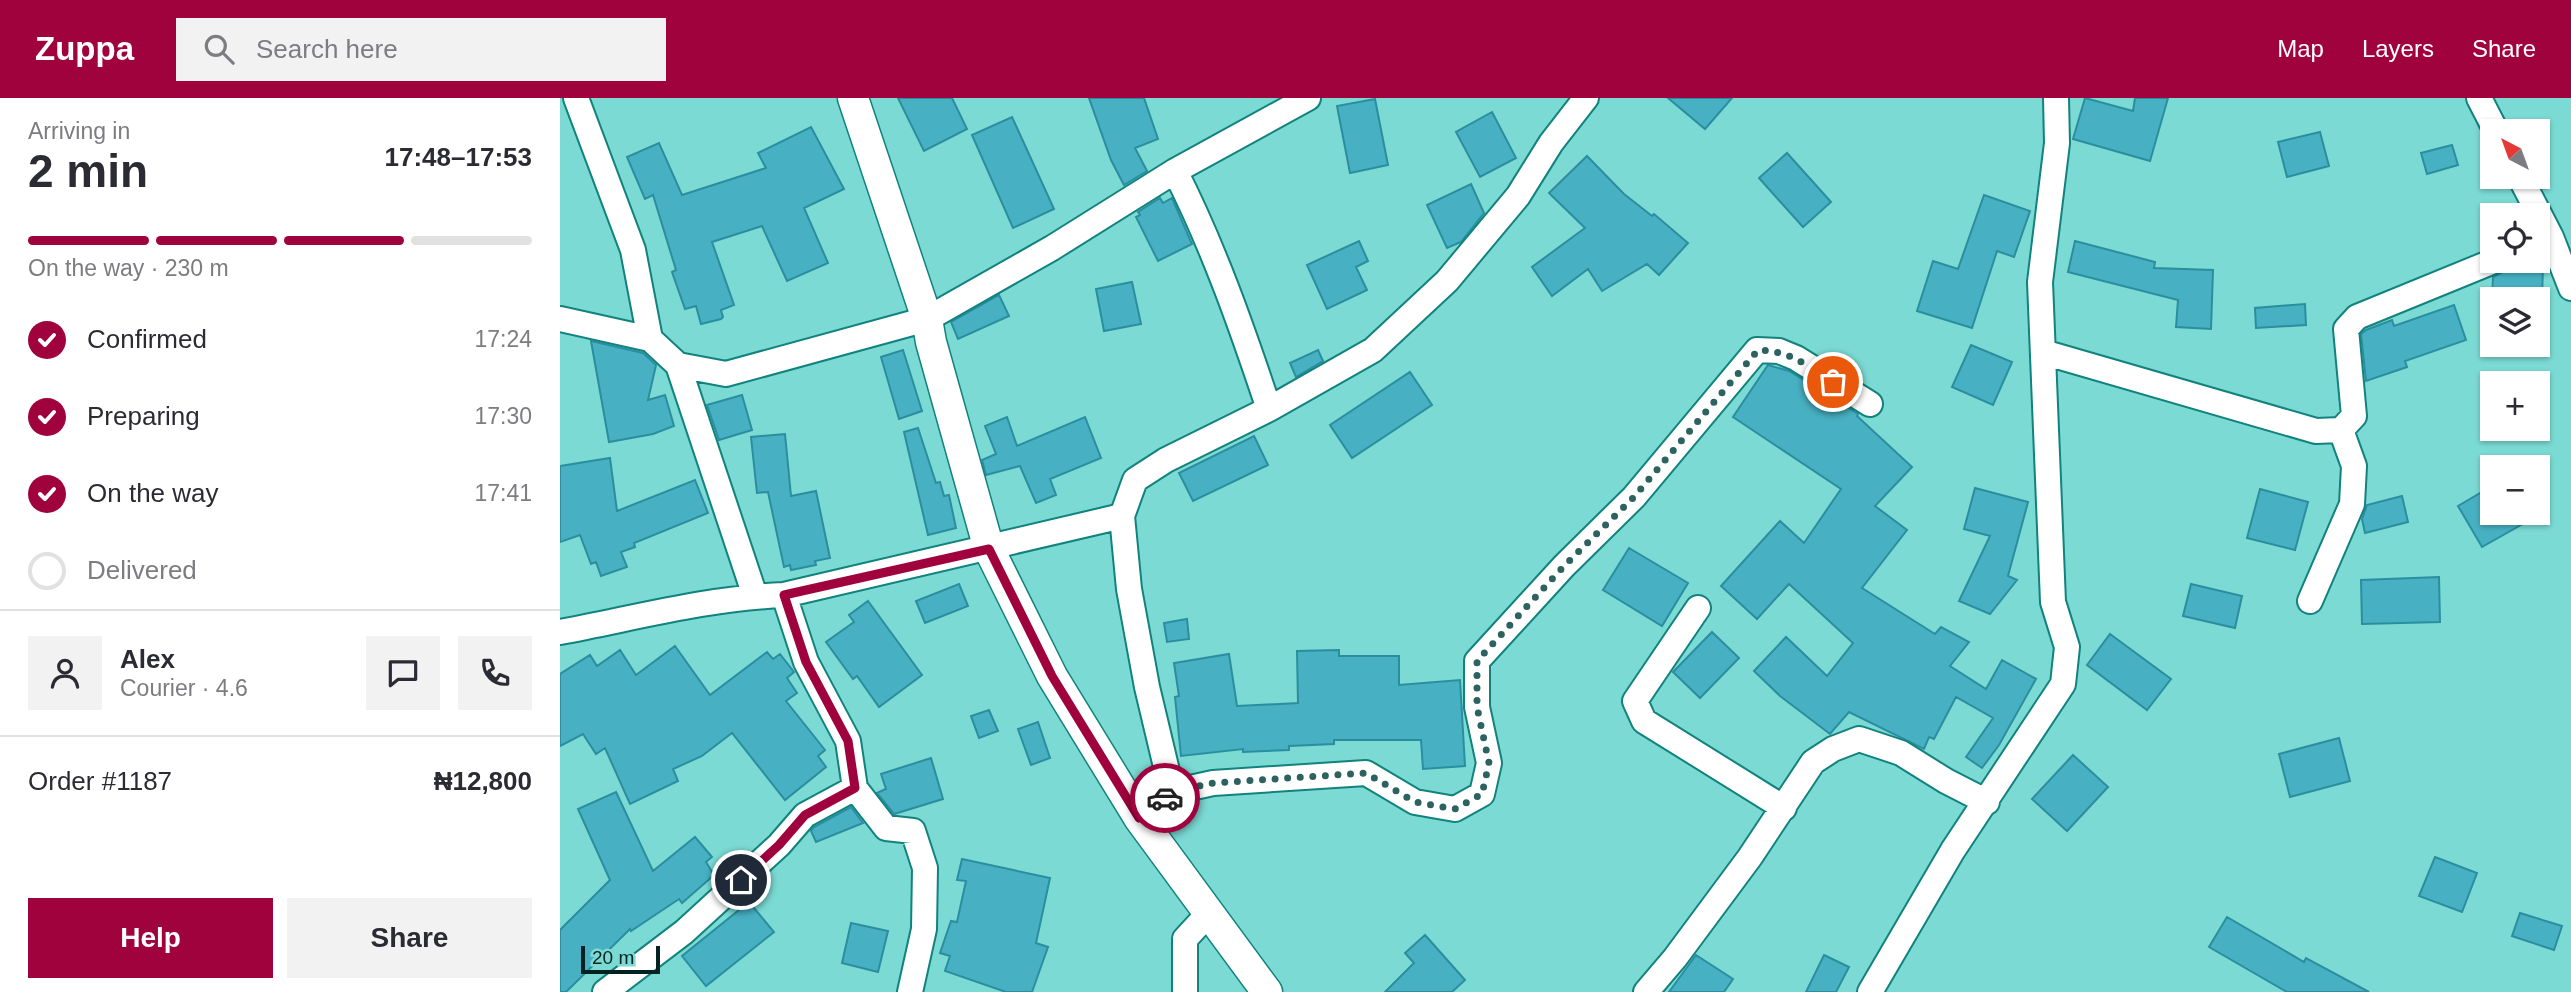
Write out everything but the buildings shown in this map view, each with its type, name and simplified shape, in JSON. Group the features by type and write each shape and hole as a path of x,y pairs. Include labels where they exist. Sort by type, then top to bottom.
{"street":[{"path":"576,98 633,250 650,339"},
{"path":"853,98 927,319 989,549 1052,676 1139,818 1267,992"},
{"path":"678,365 726,374 927,319 1052,248 1175,172 1308,98"},
{"path":"1172,792 1147,687 1129,589 1122,516 1135,480 1166,460 1269,409 1373,350 1447,281 1518,196 1551,143 1586,98"},
{"path":"1870,992 1953,850 2063,684 2067,647 2053,602 2040,282 2057,143 2056,98"},
{"path":"2479,98 2490,119"},
{"path":"1175,172 1195,210 1234,303 1269,409"},
{"path":"2550,251 2571,288"},
{"path":"2043,352 2316,431 2341,430 2354,415 2346,329 2357,317 2480,267"},
{"path":"560,319 650,339 678,365 755,596"},
{"path":"1139,818 1172,792 1213,783 1366,773 1415,802 1455,809 1482,794 1489,763 1477,707 1477,661 1564,566 1634,497 1758,350 1779,351 1796,358 1870,404"},
{"path":"2310,601 2352,504 2354,466 2341,430"},
{"path":"560,632 680,607 755,596 784,595 1122,516"},
{"path":"784,595 806,662 848,741 855,788 886,828 913,831 925,868 923,929 910,992"},
{"path":"1698,608 1635,701 1639,711 1644,721 1784,808"},
{"path":"1646,992 1704,920 1784,808 1813,762 1833,749 1859,739 1901,752 1946,781 1987,802"},
{"path":"605,992 684,932 779,845 805,815 855,788"},
{"path":"1185,992 1185,939 1209,913"}],"way so far":[{"path":"1165,798 1172,792 1213,783 1366,773 1415,802 1455,809 1482,794 1489,763 1477,707 1477,661 1564,566 1634,497 1758,350 1779,351 1796,358 1833,382"}],"route":[{"path":"741,880 779,845 805,815 855,788 848,741 806,662 784,595 989,549 1052,676 1139,818 1165,798"}]}
